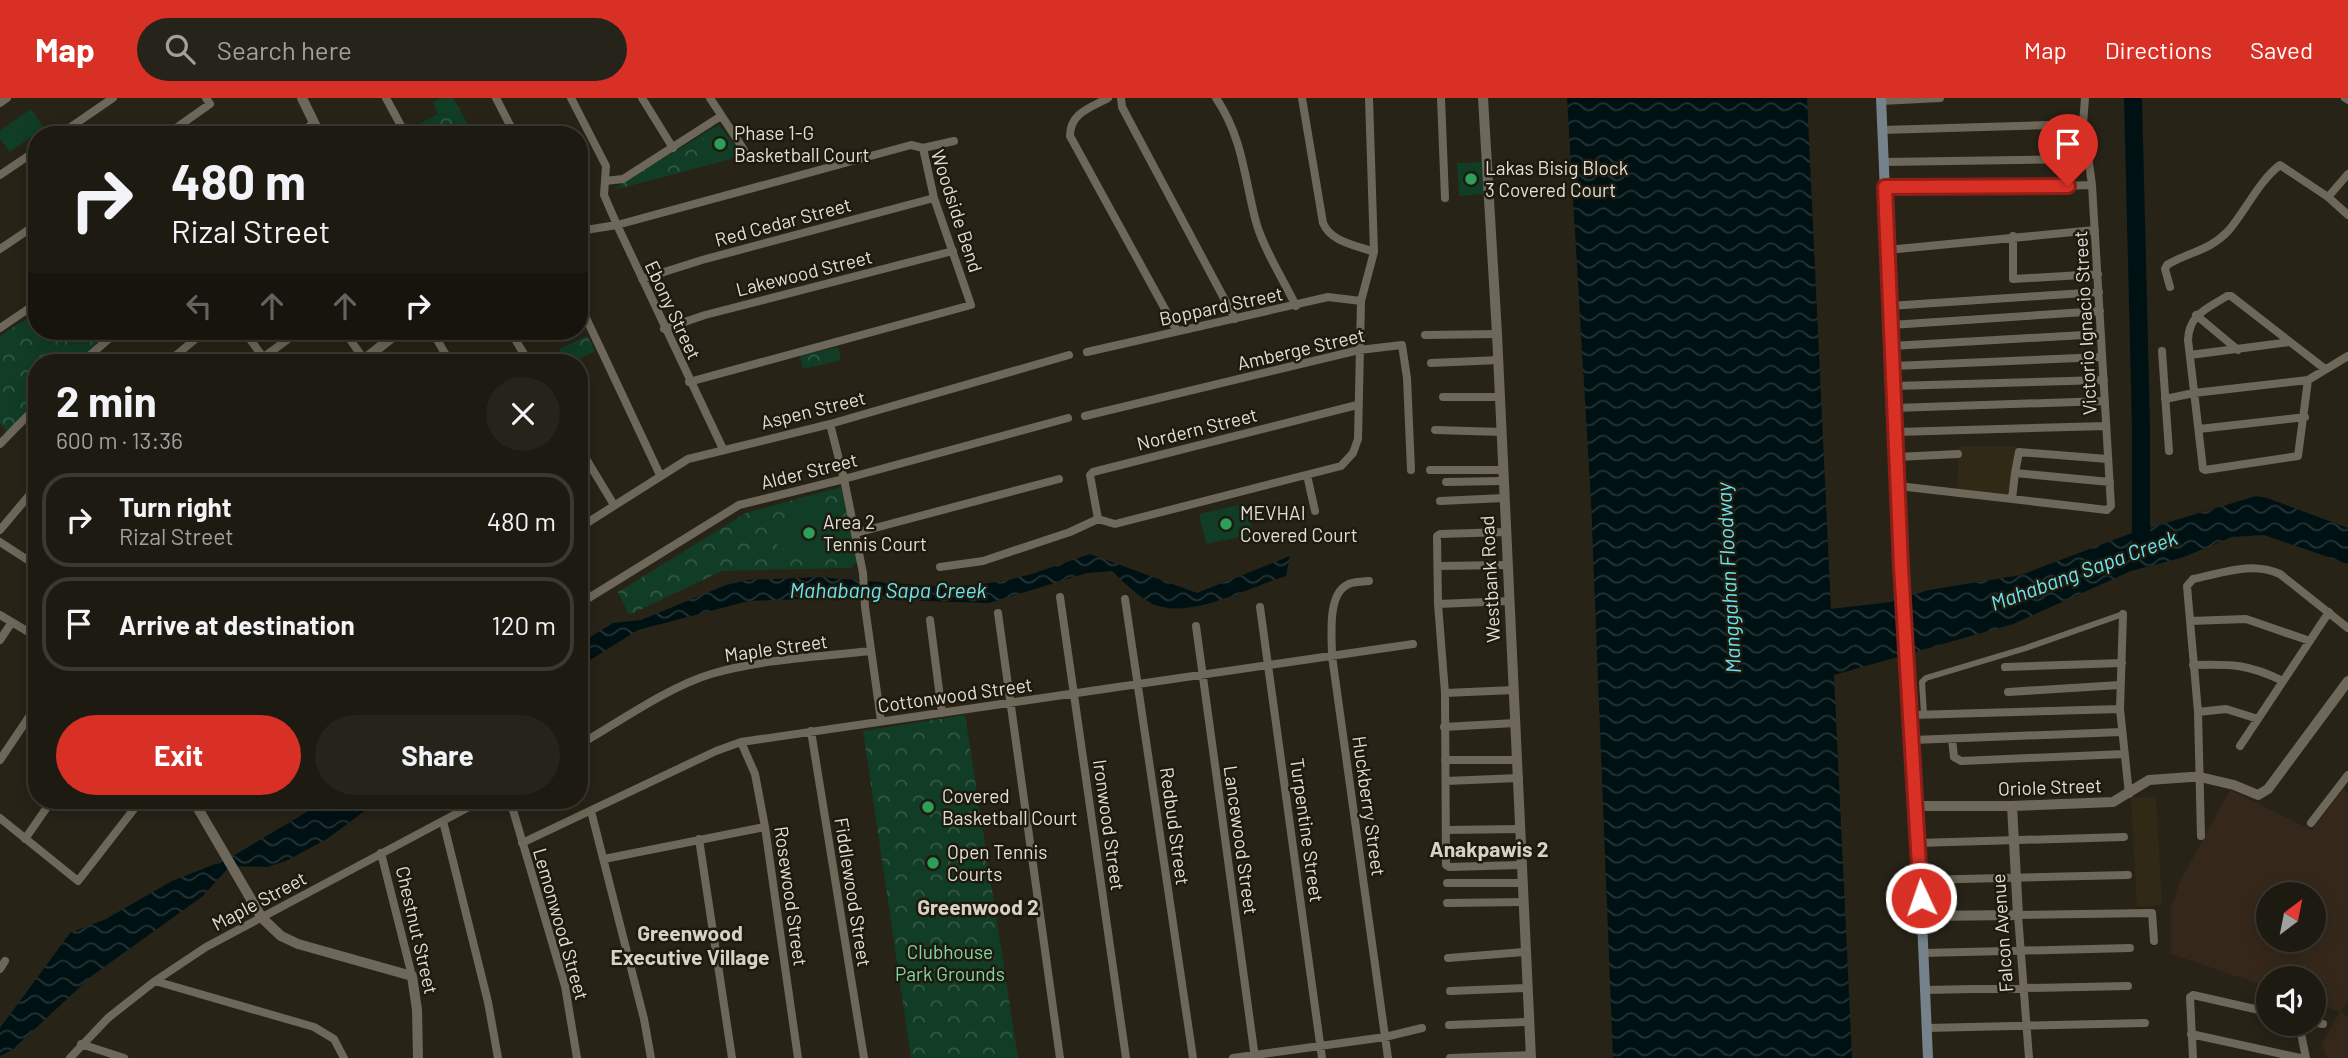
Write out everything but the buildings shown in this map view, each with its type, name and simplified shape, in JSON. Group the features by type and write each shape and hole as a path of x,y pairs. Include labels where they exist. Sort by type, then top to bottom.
{"main road":[{"path":"1881,99 1902,573 1919,843 1928,1058"}],"street":[{"path":"0,103 7,98"},
{"path":"72,126 113,98"},
{"path":"302,98 314,124 311,126"},
{"path":"386,98 401,126"},
{"path":"496,98 510,126"},
{"name":"Ebony Street","path":"571,98 585,126"},
{"path":"642,98 673,148"},
{"path":"710,98 744,150"},
{"path":"1108,98 1074,118 1070,136 1177,331"},
{"path":"1121,98 1122,107 1235,319"},
{"path":"1216,98 1242,153 1257,225 1296,306"},
{"path":"1302,98 1326,231 1334,237 1374,252"},
{"path":"940,567 983,561 1058,536 1098,519 1115,524 1341,466 1353,453 1358,439 1362,301 1374,252 1369,98"},
{"path":"1441,98 1445,198"},
{"name":"Westbank Road","path":"1483,98 1499,360 1530,1057"},
{"path":"1881,99 1940,98"},
{"name":"Victorio Ignacio Street","path":"2012,499 2107,510 2111,506 2092,185 2086,159 2083,124 2085,98"},
{"path":"177,126 208,101"},
{"path":"606,181 623,179 721,116"},
{"path":"1882,130 2083,124"},
{"name":"Ebony Street","path":"588,131 606,166 604,195 664,329 723,449"},
{"path":"923,148 954,141"},
{"name":"Woodside Bend","path":"588,230 617,225 911,145 923,148 934,198 971,305 689,382"},
{"path":"0,175 28,156"},
{"path":"1884,162 2086,159"},
{"path":"2170,286 2166,265 2206,249 2227,232 2277,167 2284,166 2328,197 2348,215"},
{"path":"2328,197 2348,174"},
{"path":"1885,187 2092,185"},
{"name":"Red Cedar Street","path":"642,279 702,260 934,198"},
{"path":"0,249 28,230"},
{"path":"1887,250 2095,230"},
{"path":"2012,236 2013,279 2098,274"},
{"name":"Lakewood Street","path":"664,329 705,315 953,251"},
{"path":"1890,306 2099,292"},
{"path":"2308,380 2298,456 2205,470 2203,468 2190,355 2189,326 2196,315 2229,295 2290,342 2328,367"},
{"name":"Boppard Street","path":"1087,352 1332,297 1362,301"},
{"path":"0,328 28,309"},
{"path":"1891,325 2100,310"},
{"path":"2196,315 2238,350"},
{"path":"588,322 660,475"},
{"path":"1425,335 1497,334"},
{"path":"1892,346 2101,334"},
{"path":"91,354 108,340"},
{"path":"178,354 194,340"},
{"path":"268,354 287,340"},
{"path":"372,354 389,340"},
{"path":"2190,355 2290,342"},
{"name":"Amberge Street","path":"1085,416 1359,350 1403,346 1411,470"},
{"path":"2162,351 2169,451"},
{"name":"Aspen Street","path":"588,522 688,459 830,424 1069,355"},
{"path":"2165,399 2194,393 2308,380 2348,356"},
{"path":"1893,366 2102,357"},
{"path":"1430,363 1499,360"},
{"path":"1894,386 2104,380"},
{"path":"1443,397 1500,397"},
{"path":"1895,408 2105,401"},
{"name":"Nordern Street","path":"1098,519 1090,475 1093,472 1357,405"},
{"path":"0,443 28,415"},
{"path":"2199,429 2305,417"},
{"name":"Alder Street","path":"588,598 739,505 1068,418"},
{"path":"830,424 863,573 864,607 881,721"},
{"path":"1896,432 2106,426"},
{"path":"1435,430 1502,432"},
{"path":"1898,486 2012,499 2019,452 2108,459"},
{"path":"1897,457 1958,454"},
{"path":"588,462 614,505"},
{"path":"1430,470 1503,470"},
{"path":"2015,473 2110,482"},
{"path":"1307,475 1315,511"},
{"path":"856,533 1059,479"},
{"path":"1446,482 1503,481"},
{"path":"0,530 28,497"},
{"path":"1440,501 1504,498"},
{"path":"1506,532 1437,536 1438,604 1445,693 1447,865 1521,865"},
{"path":"0,542 28,560"},
{"path":"1438,566 1507,565"},
{"path":"2200,836 2197,712 2187,586 2193,579 2254,566 2268,569 2280,574 2348,628"},
{"name":"Huckberry Street","path":"1369,581 1349,583 1339,590 1331,622 1332,656 1388,1058"},
{"name":"Ironwood Street","path":"1060,597 1126,1058"},
{"name":"Redbud Street","path":"1125,599 1193,1058"},
{"path":"1438,604 1509,601"},
{"name":"Turpentine Street","path":"1260,607 1322,1058"},
{"path":"2241,746 2329,612"},
{"path":"998,613 1060,1058"},
{"path":"1924,714 1922,682 1926,678 2026,648 2123,614 2120,709 2129,794"},
{"path":"0,615 28,632"},
{"path":"2190,621 2246,619 2310,641"},
{"path":"930,620 942,713"},
{"path":"0,640 12,622"},
{"name":"Lancewood Street","path":"1196,626 1255,1056"},
{"name":"Cottonwood Street","path":"522,843 716,751 741,742 1413,644"},
{"name":"Maple Street","path":"588,740 687,683 711,674 741,667 870,650"},
{"path":"2006,667 2122,663"},
{"path":"2193,664 2234,664 2260,669 2283,681"},
{"name":"Oriole Street","path":"1917,806 2113,802 2149,780 2158,778 2200,777 2234,785 2258,796 2268,789 2348,681"},
{"path":"2008,692 2120,685"},
{"path":"1445,693 1514,690"},
{"path":"1911,715 2120,709"},
{"path":"2197,712 2226,709 2258,719"},
{"path":"0,760 28,718"},
{"path":"1444,727 1515,723"},
{"name":"Fiddlewood Street","path":"811,731 864,1058"},
{"path":"1913,740 2121,732"},
{"path":"1952,739 1954,757 1961,761 2124,754"},
{"name":"Rosewood Street","path":"741,742 755,774 765,827 799,1058"},
{"path":"1445,760 1517,760"},
{"path":"1446,781 1519,778"},
{"path":"2311,823 2347,779"},
{"name":"Falcon Avenue","path":"2012,806 2029,1058"},
{"path":"24,839 46,809"},
{"path":"0,818 78,881 134,809"},
{"path":"198,809 262,918 281,936 298,944 412,976"},
{"name":"Maple Street","path":"70,1058 108,1018 155,981 206,947 465,809"},
{"name":"Lemonwood Street","path":"513,809 565,986 577,1058"},
{"path":"591,811 644,1019 651,1058"},
{"path":"443,821 488,1002 498,1058"},
{"path":"604,859 765,827"},
{"path":"1446,830 1520,829"},
{"path":"1919,843 2124,837"},
{"path":"699,839 732,1058"},
{"name":"Chestnut Street","path":"381,853 412,976 417,1010 418,1058"},
{"path":"1920,880 2128,875"},
{"path":"1447,883 1522,883"},
{"path":"1447,903 1522,902"},
{"path":"1922,916 2152,913 2154,941"},
{"path":"1924,953 2130,948"},
{"path":"1448,958 1524,952"},
{"path":"155,981 314,1027 334,1039 344,1058"},
{"path":"1925,990 2128,986"},
{"path":"1450,991 1527,988"},
{"path":"2193,1058 2190,997 2196,995 2256,1009"},
{"path":"1449,1025 1529,1022"},
{"path":"1927,1028 2144,1023"},
{"path":"1233,1058 1385,1037 1422,1028"},
{"path":"2191,1034 2300,1058"},
{"path":"2301,1036 2306,1058"},
{"path":"81,1044 124,1058"},
{"path":"1450,1058 1530,1057"}],"shaded area":[{"path":"1959,446 2017,446 2011,498 1957,490"},
{"path":"2344,788 2348,794 2348,1000 2341,1011 2348,1017 2348,1058 2327,1058 2322,1043 2340,1012 2326,1007 2326,966 2256,966 2256,983 2171,954 2171,909 2179,883 2230,790 2312,830"},
{"path":"2156,796 2162,905 2137,907 2131,798"}],"green space":[{"path":"441,98 453,98 469,126 416,126 438,114 433,102"},
{"path":"31,109 43,126 28,126 28,139 10,152 0,139 0,130"},
{"path":"719,125 743,156 614,190 625,181"},
{"name":"Phase 1-G Basketball Court","path":"719,125 740,153 719,162 701,135"},
{"name":"Lakas Bisig Block 3 Covered Court","path":"1483,162 1485,194 1459,196 1457,163"},
{"path":"28,318 28,340 105,340 88,354 28,354 28,412 8,433 0,423 0,336"},
{"path":"588,338 595,351 588,354 561,354 559,349"},
{"path":"838,347 841,360 803,369 800,356"},
{"path":"841,487 858,561 851,568 722,571 629,615 618,592 746,513"},
{"name":"Area 2 Tennis Court","path":"800,498 844,525 817,570 773,542"},
{"name":"MEVHAI Covered Court","path":"1246,503 1254,534 1206,544 1199,514"},
{"name":"Clubhouse Park Grounds","path":"965,715 1018,1058 911,1058 863,731"}],"water":[{"path":"1567,98 1807,98 1831,609 1891,602 1929,590 2021,575 2129,534 2256,496 2348,528 2348,564 2264,535 2232,537 2184,557 2131,571 2013,624 1834,675 1852,1058 1613,1058 1591,501"},
{"name":"Mahabang Sapa Creek","path":"1090,554 1197,593 1290,556 1286,576 1221,600 1186,608 1155,605 1132,590 1113,571 1087,573 989,603 831,598 749,601 638,630 588,661 588,638 613,623 641,620 726,585 748,580 818,577 943,587 1004,581"},
{"path":"312,809 367,809 327,839 286,861 267,867 228,868 203,896 93,975 12,1050 0,1056 0,1028 70,933 106,919 172,881 228,859"}],"waterway":[{"name":"Mahabang Sapa Creek","path":"2133,98 2141,427 2141,547"}],"place":[{"name":"Phase 1-G Basketball Court","path":"720,144"},
{"name":"Lakas Bisig Block 3 Covered Court","path":"1471,179"},
{"name":"MEVHAI Covered Court","path":"1226,524"},
{"name":"Area 2 Tennis Court","path":"809,533"},
{"name":"Covered Basketball Court","path":"928,807"},
{"name":"Open Tennis Courts","path":"933,863"}],"district":[{"name":"Anakpawis 2","path":"1489,850"},
{"name":"Greenwood 2","path":"978,908"},
{"name":"Greenwood Executive Village","path":"690,946"}],"route":[{"path":"1921,898 1901,567 1885,187 2068,186"}],"water label":[{"name":"Manggahan Floodway","path":"1729,578"}]}
